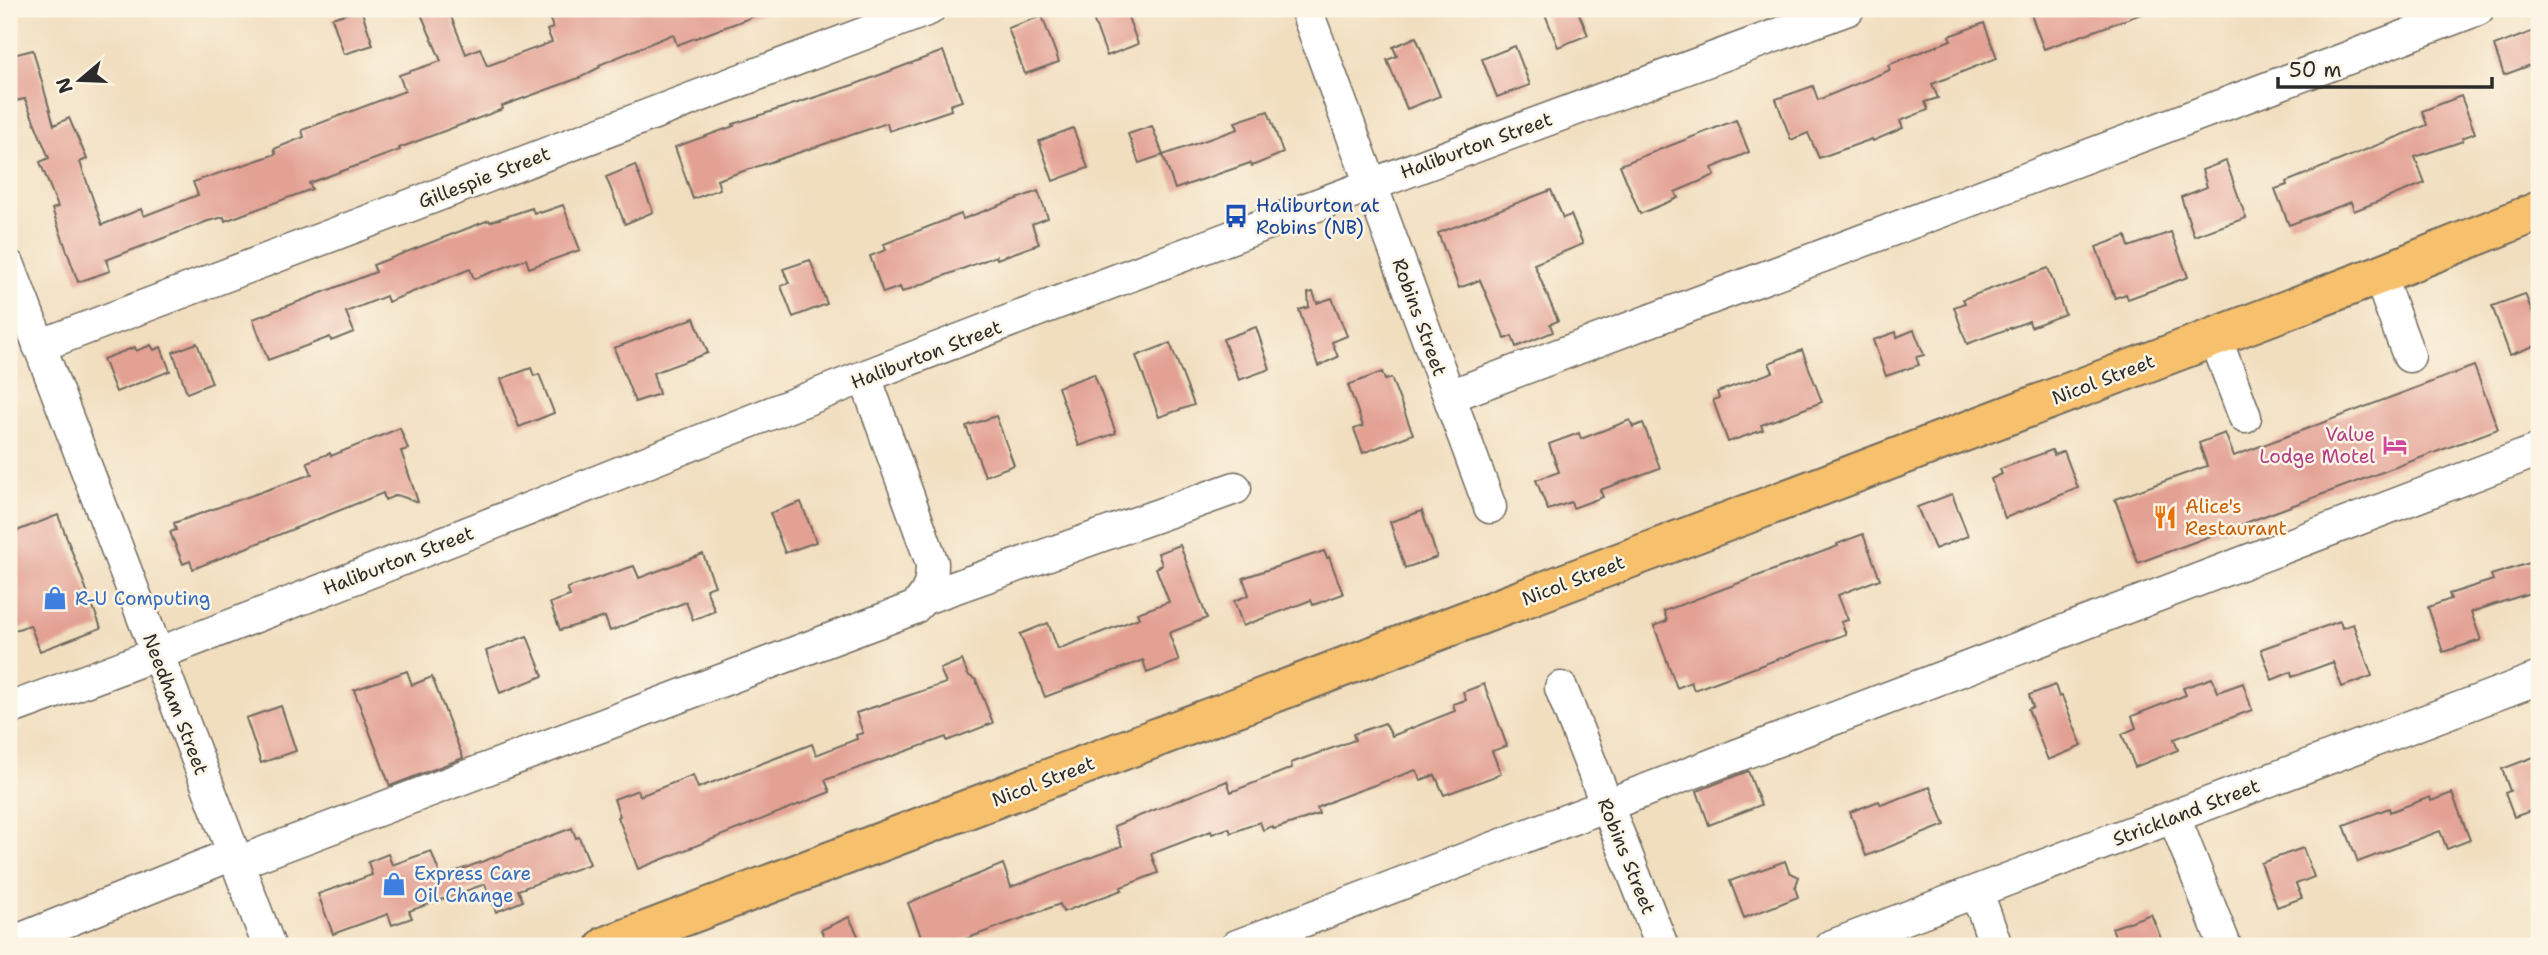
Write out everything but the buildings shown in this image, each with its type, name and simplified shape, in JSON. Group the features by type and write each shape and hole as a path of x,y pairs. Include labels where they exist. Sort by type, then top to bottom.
{"highway":[{"name":"Nicol Street","path":"606,946 2379,275 2539,211"}],"street":[{"name":"Gillespie Street","path":"39,346 929,9"},
{"name":"Robins Street","path":"1306,9 1490,507"},
{"name":"Haliburton Street","path":"9,709 157,655 865,377 1371,184 1848,9"},
{"path":"1450,396 2478,9"},
{"name":"Needham Street","path":"9,266 269,946"},
{"path":"2379,275 2409,356"},
{"path":"2215,337 2245,416"},
{"path":"865,377 932,563 932,582 925,598"},
{"path":"1237,946 2539,450"},
{"path":"9,944 914,608 925,598 1235,488"},
{"name":"Strickland Street","path":"1832,946 2539,678"},
{"name":"Robins Street","path":"1560,688 1662,946"},
{"path":"2174,817 2225,946"},
{"path":"1973,893 1983,909 1996,946"}],"place":[{"name":"Haliburton at Robins (NB)","path":"1236,216"},
{"name":"Value Lodge Motel","path":"2395,445"},
{"name":"Alice's Restaurant","path":"2165,517"},
{"name":"R-U Computing","path":"55,598"},
{"name":"Express Care Oil Change","path":"394,884"}]}
